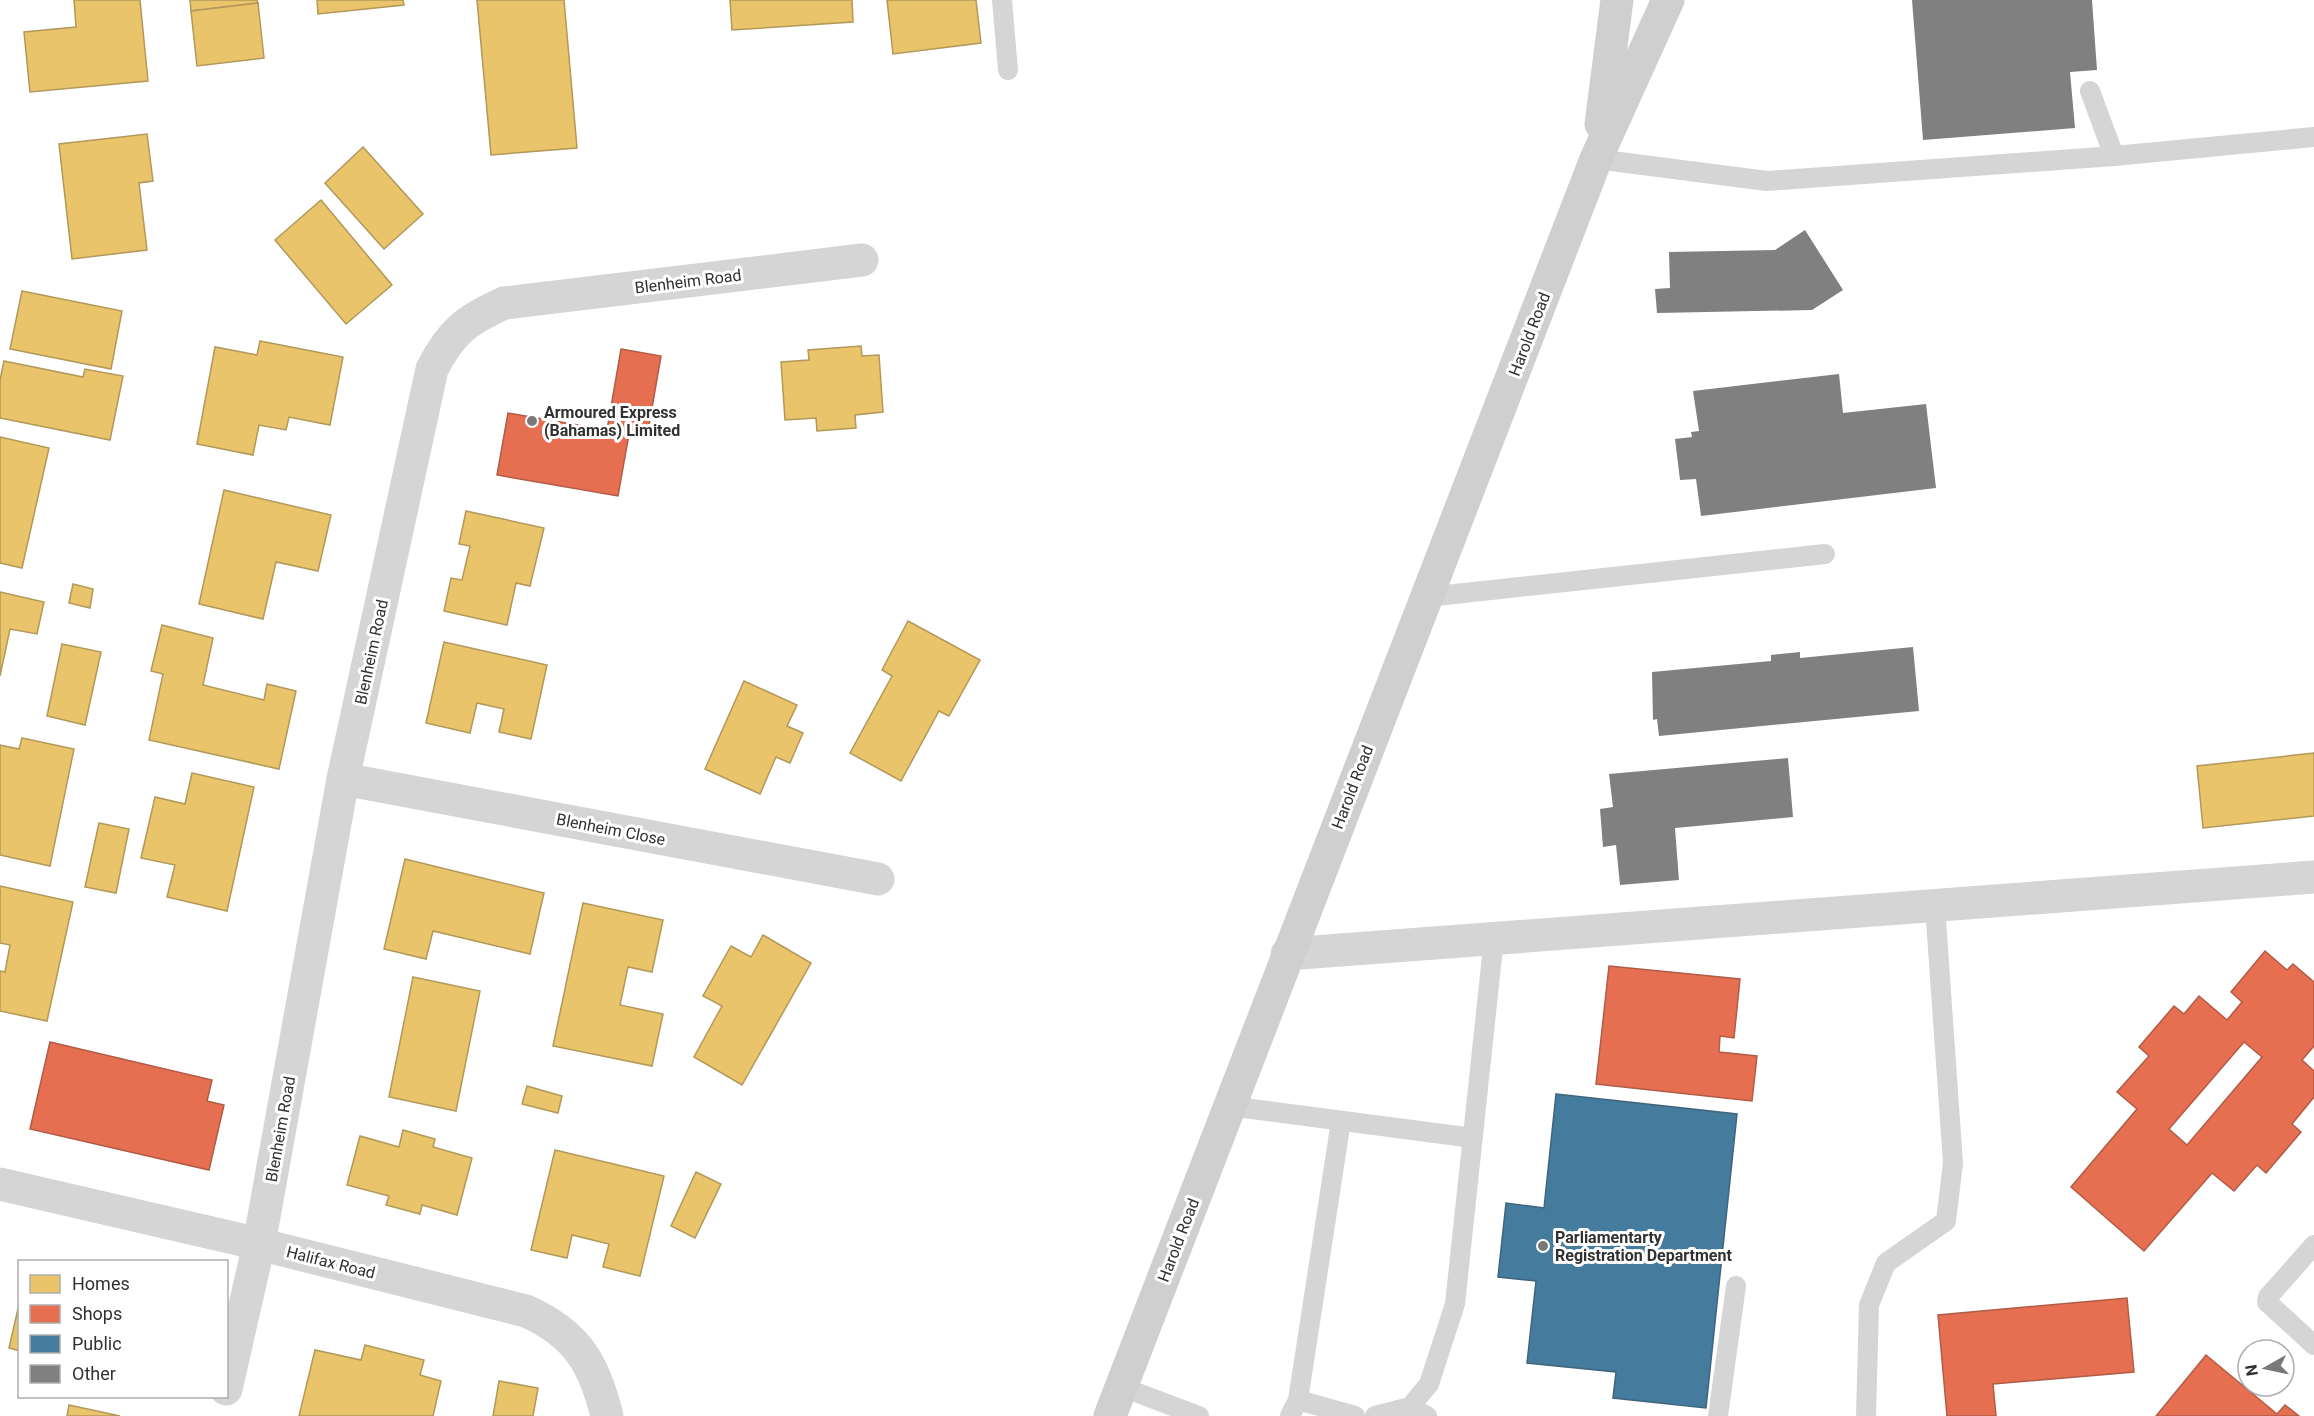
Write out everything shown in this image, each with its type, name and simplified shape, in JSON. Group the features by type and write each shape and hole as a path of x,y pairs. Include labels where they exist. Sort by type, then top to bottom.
{"main road":[{"name":"Harold Road","path":"1596,159 1617,0"},
{"name":"Harold Road","path":"1116,1401 1596,159 1668,0"}],"street":[{"name":"Blenheim Road","path":"228,1380 259,1244 343,779 432,369 444,345 459,328 480,314 504,303 862,260"},
{"name":"Blenheim Close","path":"343,779 878,879"},
{"path":"1287,954 2314,877"},
{"name":"Halifax Road","path":"0,1184 259,1244 526,1311 550,1322 583,1354 599,1382 607,1416"},
{"path":"220,1416 224,1398"}],"lane":[{"path":"1002,0 1008,70"},
{"path":"2090,91 2114,156"},
{"path":"1596,159 1767,181 2114,156 2314,137"},
{"path":"1427,597 1825,554"},
{"path":"1866,1416 1869,1305 1886,1263 1946,1221 1953,1163 1935,906"},
{"path":"1375,1416 1418,1412 1455,1304 1494,938"},
{"path":"1229,1106 1473,1138"},
{"path":"1341,1121 1294,1408 1355,1416"},
{"path":"2314,1245 2266,1302 2314,1345"},
{"path":"1718,1416 1737,1287"},
{"path":"1116,1401 1200,1416"}],"building: Homes":[{"path":"74,0 140,0 148,81 30,92 24,32 76,27"},
{"path":"190,0 257,0 258,3 191,11"},
{"path":"317,0 403,0 404,5 318,14"},
{"path":"477,0 564,0 577,148 491,155"},
{"path":"730,0 852,0 853,22 732,30"},
{"path":"887,0 976,0 981,43 893,54"},
{"path":"258,3 264,58 197,66 191,11"},
{"path":"147,134 153,181 139,183 147,250 72,259 59,144"},
{"path":"363,147 423,214 384,249 325,183"},
{"path":"321,200 392,285 346,324 275,240"},
{"path":"22,291 122,311 111,369 10,349"},
{"path":"260,341 343,357 330,425 289,417 286,430 259,425 253,455 197,444 215,347 257,355"},
{"path":"861,346 862,356 879,355 883,412 855,415 856,428 817,431 816,418 785,420 781,362 809,360 808,350"},
{"path":"4,361 83,377 85,369 123,376 110,440 0,418 0,380"},
{"path":"0,437 49,448 22,568 0,563"},
{"path":"224,490 331,515 318,571 276,562 263,619 199,604"},
{"path":"466,511 544,528 530,586 516,583 507,625 444,611 451,578 462,580 470,546 459,544"},
{"path":"73,584 93,589 90,608 69,603"},
{"path":"0,592 44,602 37,634 10,629 0,676"},
{"path":"908,621 980,660 949,716 939,711 901,781 850,753 892,676 882,670"},
{"path":"162,625 213,638 203,685 264,700 267,684 296,691 279,769 149,740 163,674 151,671"},
{"path":"444,642 547,665 531,739 499,732 504,709 477,703 470,733 426,723"},
{"path":"62,644 101,652 85,725 47,716"},
{"path":"744,681 797,705 787,726 803,733 790,763 776,757 760,794 705,769"},
{"path":"22,738 74,749 50,866 0,855 0,745 19,749"},
{"path":"2314,753 2314,816 2203,828 2197,766"},
{"path":"192,773 254,787 227,911 167,897 175,865 141,858 155,797 185,804"},
{"path":"99,823 129,829 116,893 85,887"},
{"path":"405,859 544,893 530,954 433,931 426,959 384,949"},
{"path":"0,886 73,902 47,1021 0,1011 0,971 5,972 10,945 0,943"},
{"path":"583,903 663,920 652,972 628,967 620,1005 663,1014 652,1066 553,1046"},
{"path":"763,935 811,963 742,1085 694,1057 722,1006 703,996 731,946 751,957"},
{"path":"413,977 480,991 456,1111 389,1097"},
{"path":"527,1086 562,1096 558,1113 522,1104"},
{"path":"403,1130 435,1139 433,1147 472,1158 457,1215 422,1205 420,1214 386,1205 389,1196 347,1185 360,1136 399,1147"},
{"path":"555,1150 664,1176 640,1276 603,1267 609,1244 572,1235 567,1258 531,1250"},
{"path":"696,1172 721,1184 695,1238 671,1226"},
{"path":"18,1309 18,1350 9,1348"},
{"path":"365,1345 424,1360 420,1375 441,1381 433,1416 299,1416 315,1350 361,1360"},
{"path":"499,1381 538,1388 533,1416 493,1416"},
{"path":"69,1405 120,1416 67,1416"}],"building: Shops":[{"name":"Armoured Express (Bahamas) Limited","path":"621,349 661,356 647,437 629,434 618,496 497,475 508,413 607,430"},
{"path":"2265,951 2287,970 2293,964 2314,982 2314,1046 2302,1060 2314,1071 2314,1097 2292,1124 2301,1132 2266,1173 2257,1165 2234,1191 2212,1173 2144,1251 2071,1187 2137,1109 2117,1092 2149,1056 2139,1047 2174,1006 2184,1014 2199,996 2227,1020 2242,1002 2231,992","holes":["2244,1042 2262,1057 2187,1145 2169,1129"]},
{"path":"1609,966 1740,979 1734,1038 1720,1036 1719,1052 1757,1056 1752,1101 1596,1084"},
{"path":"50,1042 212,1080 207,1101 224,1105 209,1170 30,1129"},
{"path":"2127,1298 2134,1372 1993,1384 1996,1416 1947,1416 1938,1315"},
{"path":"2206,1355 2236,1380 2236,1398 2258,1398 2277,1414 2285,1405 2299,1416 2156,1416"}],"building: Public":[{"path":"1556,1094 1737,1114 1706,1408 1613,1398 1616,1372 1527,1363 1536,1281 1498,1277 1506,1203 1544,1208"}],"building: Other":[{"path":"1912,0 2092,0 2097,70 2070,72 2075,128 1923,140"},
{"path":"1805,230 1843,290 1812,310 1657,313 1655,289 1670,288 1669,252 1775,250"},
{"path":"1839,374 1843,413 1926,404 1936,488 1701,516 1696,479 1680,480 1675,439 1692,437 1691,432 1699,431 1693,391"},
{"path":"1913,647 1919,711 1659,736 1657,719 1653,720 1652,672 1771,661 1771,655 1800,652 1800,658"},
{"path":"1788,758 1793,817 1675,828 1679,880 1620,885 1616,845 1603,847 1600,809 1613,807 1609,774"}],"place":[{"name":"Armoured Express (Bahamas) Limited","path":"532,421"},
{"name":"Parliamentarty Registration Department","path":"1543,1246"}]}
